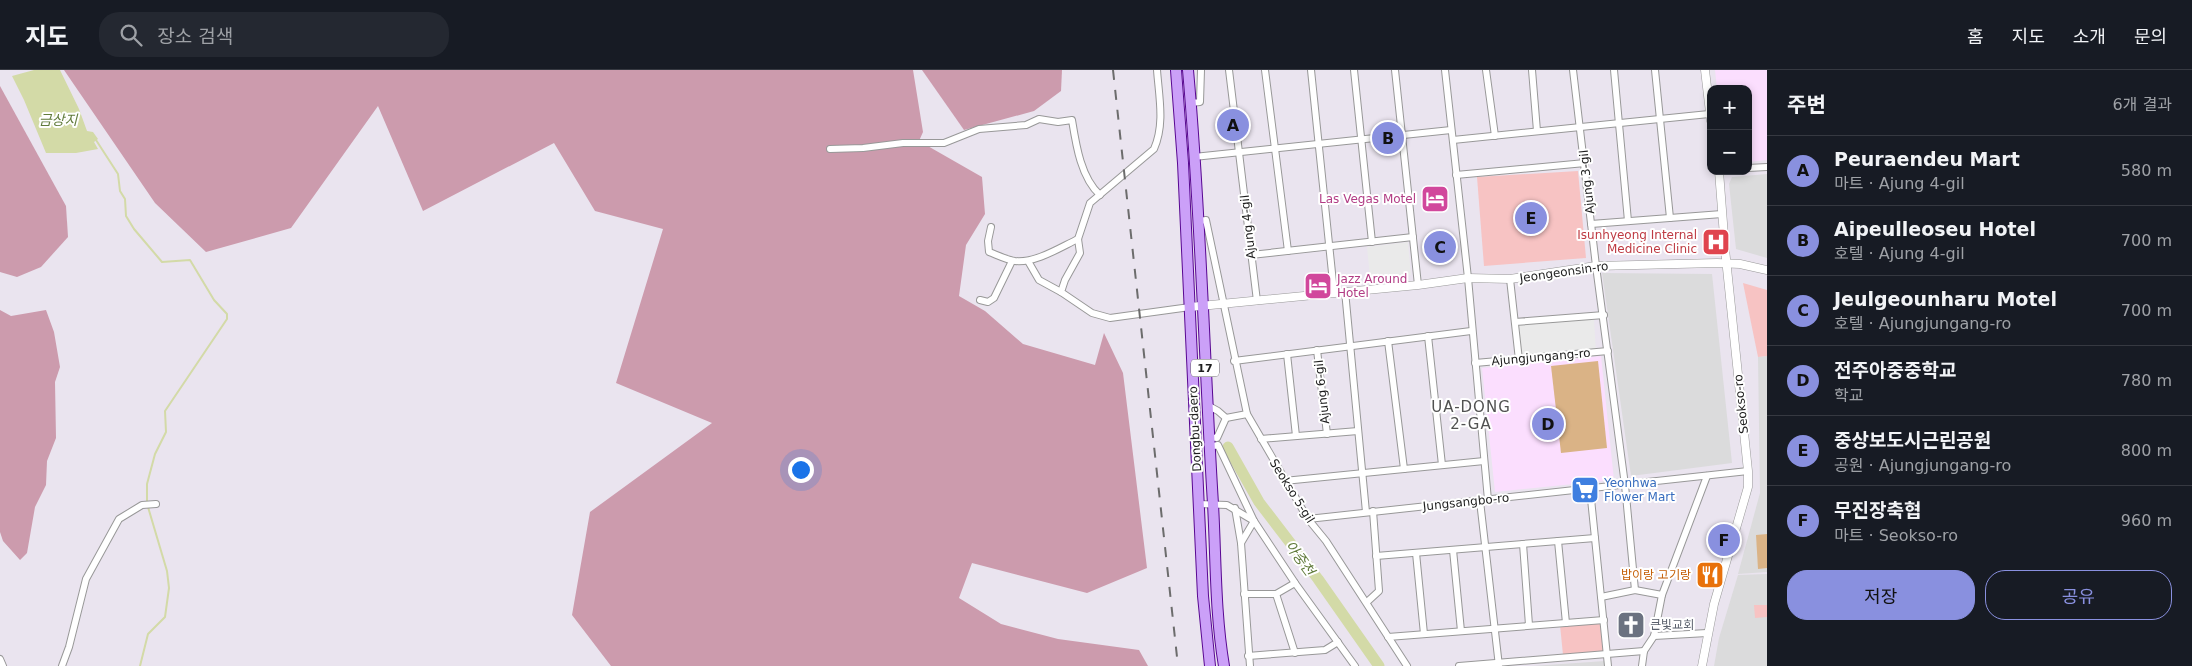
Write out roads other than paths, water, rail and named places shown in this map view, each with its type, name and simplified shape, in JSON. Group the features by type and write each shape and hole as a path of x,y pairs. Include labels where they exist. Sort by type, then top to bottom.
{"main road":[{"name":"Dongbu-daero","path":"1176,70 1190,307 1198,504 1210,666"},
{"name":"Dongbu-daero","path":"1188,70 1199,221 1206,405 1213,442 1212,504 1224,666"}],"street":[{"path":"1061,292 1065,280 1080,253 1078,239 1090,203 1154,149 1159,137 1161,122 1157,70"},
{"path":"1191,103 1200,102 1201,70"},
{"name":"Ajung 4-gil","path":"1229,70 1256,301"},
{"path":"1265,70 1288,251"},
{"path":"1311,70 1331,246 1334,292"},
{"path":"1354,70 1372,242"},
{"path":"1395,70 1418,285"},
{"name":"Ajungjungang-ro","path":"1446,70 1468,278 1471,331 1484,461 1486,547 1499,664"},
{"path":"1486,70 1494,136"},
{"path":"1532,70 1537,131"},
{"name":"Ajung 3-gil","path":"1574,70 1596,266 1625,485"},
{"path":"1655,70 1670,218"},
{"path":"1705,70 1707,89"},
{"path":"1614,72 1628,221"},
{"path":"1453,140 1581,128 1619,122 1707,118"},
{"path":"830,149 944,143 979,129 1026,125 1038,119 1058,122 1072,120 1076,145 1090,186 1100,195"},
{"path":"1194,157 1451,130"},
{"path":"1456,175 1585,163"},
{"path":"1752,168 1767,167"},
{"name":"Seokso-ro","path":"1702,666 1707,632 1748,486 1719,175"},
{"path":"1591,224 1722,214"},
{"name":"Seokso 5-gil","path":"1199,221 1206,220 1234,361 1247,414 1284,481 1308,519 1326,541 1407,666"},
{"path":"991,227 988,241 989,252 1007,257 1012,261 1028,261 1078,239"},
{"path":"1251,255 1413,237"},
{"path":"980,300 988,302 994,298 1012,261"},
{"path":"1028,261 1039,280 1092,312 1110,318 1190,307"},
{"name":"Jeongeonsin-ro","path":"1190,307 1418,285 1468,278 1510,279 1596,266 1726,263 1767,270"},
{"name":"Jeongeonsin-ro","path":"1510,279 1519,360"},
{"path":"1345,291 1362,473 1376,556 1379,590 1367,602"},
{"path":"1515,322 1604,315"},
{"name":"Ajung 6-gil","path":"1234,361 1471,331"},
{"path":"1428,336 1442,465"},
{"path":"1388,341 1404,469"},
{"name":"Ajung 6-gil","path":"1317,350 1327,434"},
{"name":"Ajungjungang-ro","path":"1474,363 1608,351"},
{"path":"1287,354 1296,436"},
{"path":"1206,405 1218,411 1226,418"},
{"path":"1226,418 1247,414"},
{"path":"1226,418 1213,442 1254,521 1295,583 1355,666"},
{"path":"1261,439 1358,431"},
{"path":"1284,481 1484,461"},
{"name":"Jungsangbo-ro","path":"1308,519 1748,471"},
{"path":"1642,666 1644,652 1654,636 1662,595 1707,476"},
{"path":"1625,485 1635,590"},
{"path":"1590,489 1608,666"},
{"path":"62,666 86,579 119,518 142,505 154,504"},
{"path":"1198,504 1212,504 1235,508 1254,521"},
{"path":"1235,508 1240,543 1250,666"},
{"path":"1240,543 1254,521"},
{"path":"1376,556 1595,538"},
{"path":"1558,540 1566,622"},
{"path":"1523,544 1529,625"},
{"path":"1453,550 1461,631"},
{"path":"1416,553 1424,634"},
{"path":"1244,594 1276,594 1295,583"},
{"path":"1601,597 1635,590 1662,595"},
{"path":"1276,594 1295,654"},
{"path":"1388,637 1604,620"},
{"path":"1654,636 1707,632"},
{"path":"1248,656 1295,654 1325,650 1338,642"},
{"path":"1459,666 1644,652"},
{"path":"0,659 3,666"}],"water":[{"name":"금상지","path":"34,70 60,70 79,109 87,131 93,132 98,139 94,142 98,149 76,153 46,153 12,76"}],"waterway":[{"path":"96,140 118,174 120,191 125,199 126,216 134,229 162,262 190,260 214,300 227,314 227,319 165,411 166,432 155,454 147,484 147,503"},
{"name":"아중천","path":"1228,447 1259,502 1318,579 1379,666"},
{"path":"140,666 148,634 165,617 169,588 167,571 148,507"}],"railway":[{"path":"1113,70 1178,666"}],"place":[{"name":"Peuraendeu Mart","path":"1233,125"},
{"name":"Aipeulleoseu Hotel","path":"1388,138"},
{"name":"Las Vegas Motel","path":"1435,199"},
{"name":"중상보도시근린공원","path":"1531,218"},
{"name":"Isunhyeong Internal Medicine Clinic","path":"1716,242"},
{"name":"Jeulgeounharu Motel","path":"1440,247"},
{"name":"Jazz Around Hotel","path":"1318,286"},
{"name":"전주아중중학교","path":"1548,424"},
{"name":"Yeonhwa Flower Mart","path":"1585,490"},
{"name":"무진장축협","path":"1724,540"},
{"name":"밥이랑 고기랑","path":"1710,575"},
{"name":"큰빛교회","path":"1631,625"}],"district":[{"name":"UA-DONG 2-GA","path":"1471,416"}]}
